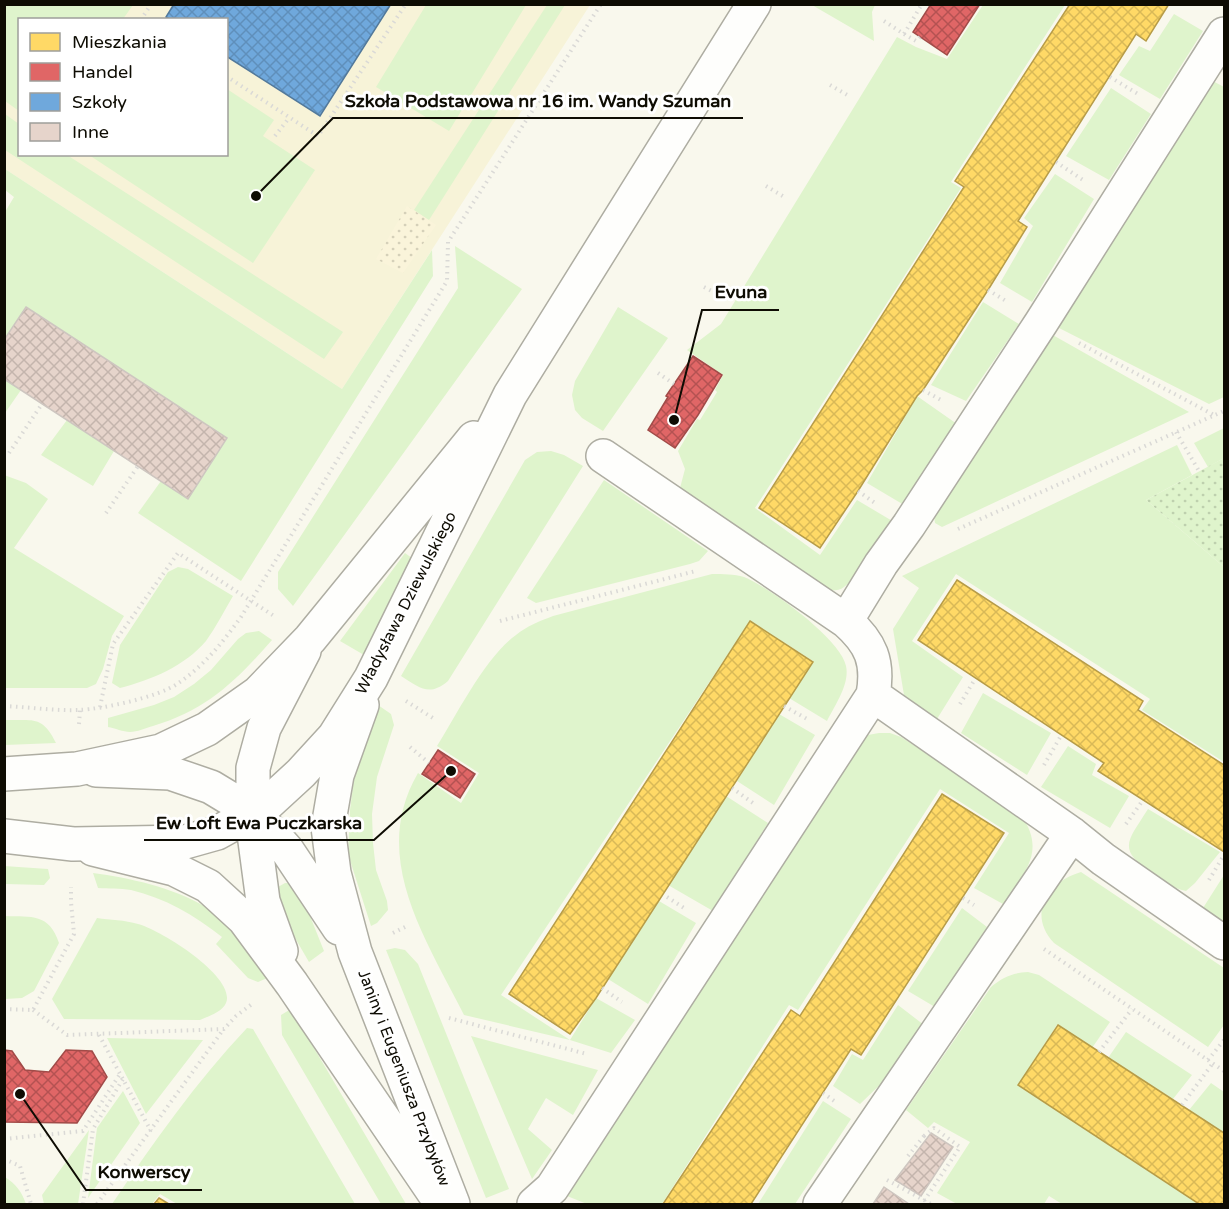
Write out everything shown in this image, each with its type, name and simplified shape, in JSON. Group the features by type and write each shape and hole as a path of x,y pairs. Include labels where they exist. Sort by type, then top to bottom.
{"street":[{"name":"Władysława Dziewulskiego","path":"4,836 74,844 185,842 217,833 254,813 302,773 334,737 371,678 510,395 754,4"},
{"path":"846,621 881,564 1041,323 1224,34"},
{"name":"Władysława Dziewulskiego","path":"4,774 77,769 161,751 207,729 258,693 310,639 510,395"},
{"path":"534,1204 552,1188 873,695 876,676 874,659 860,633 846,621 603,456"},
{"name":"Janiny i Eugeniusza Przybyłów","path":"292,984 263,901 253,826 253,768 264,728 310,639"},
{"name":"Janiny i Eugeniusza Przybyłów","path":"371,678 337,775 328,827 334,873 355,952 453,1204"},
{"path":"873,695 1224,943"},
{"name":"Janiny i Eugeniusza Przybyłów","path":"77,769 170,773 211,787 254,813 288,850 355,952"},
{"path":"820,1204 1072,834"},
{"name":"Janiny i Eugeniusza Przybyłów","path":"74,844 174,869 208,886 244,919 292,984 442,1204"}],"path":[{"path":"142,18 151,4"},
{"path":"228,77 318,136 406,4"},
{"path":"4,706 80,710 150,697 175,686 194,672 226,639 447,281 448,242 601,4"},
{"path":"904,34 922,4"},
{"path":"884,21 916,41 920,37"},
{"path":"830,85 849,96"},
{"path":"275,136 289,118"},
{"path":"766,186 786,198"},
{"path":"704,287 725,298"},
{"path":"1041,323 1214,415"},
{"path":"658,373 674,384"},
{"path":"9,453 42,404"},
{"path":"957,530 1224,411"},
{"path":"1176,432 1199,471"},
{"path":"106,513 138,466"},
{"path":"100,706 113,644 177,553 251,601"},
{"path":"500,621 751,557"},
{"path":"410,747 429,763"},
{"path":"33,1010 74,934 71,902"},
{"path":"1008,925 1224,1071"},
{"path":"97,1204 224,1029 249,1005"},
{"path":"4,1009 33,1010 67,1035 224,1029"},
{"path":"1099,1052 1132,1009"},
{"path":"449,1018 631,1065"},
{"path":"99,1035 151,1131"},
{"path":"1182,1105 1224,1040"},
{"path":"4,1139 83,1131 120,1074"},
{"path":"83,1204 93,1129 123,1079"},
{"path":"924,1136 934,1128 960,1147 924,1201"},
{"path":"4,1159 20,1166 31,1204"}],"shaded area":[{"path":"4,5 590,5 342,389 5,169"}],"green space":[{"path":"5,4 133,5 124,18 18,18 18,110 5,101"},
{"path":"426,5 526,5 449,131 376,87"},
{"path":"547,5 565,5 429,220 414,210"},
{"path":"812,5 875,5 872,12 874,41"},
{"path":"983,5 1065,5 951,182 961,188 755,508 820,555 857,500 894,522 850,582 840,589 826,590 680,488 685,469 678,451 717,392 715,390 723,375 687,350 721,324 897,37 947,59"},
{"path":"1174,14 1203,31 1160,99 1119,75 1139,46 1150,51"},
{"path":"1211,80 1224,87 1224,397 1209,404 1057,327"},
{"path":"1111,88 1151,114 1109,180 1066,156"},
{"path":"228,90 274,120 263,136 315,170 253,263 91,156 228,156"},
{"path":"5,114 18,123 18,156 69,156 343,332 324,359 5,150"},
{"path":"5,169 342,389 432,250 433,276 241,581 138,513 161,481 188,499 227,438 26,307 5,340 5,212 14,197 5,190"},
{"path":"1055,174 1094,199 1032,302 1000,283 1033,226 1024,218"},
{"path":"455,246 522,289 293,606 278,589 278,572 458,288"},
{"path":"983,302 1019,324 966,401 931,385"},
{"path":"618,307 668,338 603,431 582,418 575,410 572,395 575,381"},
{"path":"1051,334 1189,412 942,527 935,523 934,516"},
{"path":"5,379 21,390 5,413"},
{"path":"917,396 957,424 904,505 867,483"},
{"path":"67,420 114,451 93,486 41,455"},
{"path":"1224,428 1224,458 1208,467 1194,443"},
{"path":"1177,445 1192,475 1146,500 1224,567 1224,762 1142,710 1150,699 956,574 912,641 963,677 937,719 904,695 893,629 919,588 902,576"},
{"path":"551,451 564,455 583,466 448,681 430,690 401,676 525,460 537,452"},
{"path":"1224,458 1224,567 1146,500"},
{"path":"4,475 26,483 48,499 14,548 124,616 112,636 103,669 96,684 87,688 5,688"},
{"path":"604,480 708,551 699,561 690,564 536,603 527,598"},
{"path":"405,553 416,561 364,655 340,641"},
{"path":"178,567 188,569 233,596 217,625 198,650 167,671 120,688 112,683 120,645 168,572"},
{"path":"712,574 744,577 786,602 831,642 846,666 844,687 827,721 789,698 813,661 750,621 501,995 570,1040 464,1015 434,957 408,897 401,866 399,836 404,804 418,773 461,803 479,773 437,746 483,671 505,644 520,632 553,616"},
{"path":"259,631 272,640 233,681 205,703 189,712 139,731 127,732 108,727 108,718 174,697 211,670 238,639 246,633"},
{"path":"983,693 1051,733 1027,775 961,733"},
{"path":"378,705 391,714 394,725 377,777 372,814 376,870 388,910 377,923 371,926 348,854 355,771"},
{"path":"779,714 815,735 774,805 737,781"},
{"path":"4,720 29,720 41,723 56,743 5,745"},
{"path":"890,733 901,737 1021,815 1029,828 1032,840 1030,862 1003,904 974,888 1009,833 940,789 798,1010 789,1005 662,1204 587,1204 562,1194 860,742 868,735"},
{"path":"1068,746 1096,764 1092,775 1129,796 1110,828 1041,787"},
{"path":"726,796 768,823 713,911 668,885"},
{"path":"1148,809 1220,852 1186,891 1156,876 1141,865 1130,851 1131,837"},
{"path":"4,866 48,869 50,878 44,885 5,884"},
{"path":"1081,872 1224,968 1224,1025 1208,1047 1054,943 1046,932 1042,921 1042,910 1050,891 1059,883"},
{"path":"93,873 150,884 204,906 233,929 272,976 258,982 248,978 216,944 222,937 201,922 179,908 144,893 127,889 98,888"},
{"path":"1224,875 1224,922 1203,908"},
{"path":"285,883 294,883 300,891 324,951 309,962 277,907 278,887"},
{"path":"659,901 696,923 648,1004 608,979"},
{"path":"962,908 987,927 935,1007 908,991"},
{"path":"5,916 31,917 45,922 55,933 59,943 34,991 22,998 5,999"},
{"path":"97,918 138,924 178,944 209,968 220,980 226,992 226,1003 222,1009 200,1020 64,1019 52,999"},
{"path":"395,948 405,950 418,964 509,1189 486,1198 386,950"},
{"path":"1028,972 1039,975 1110,1022 1092,1048 1057,1025 1018,1085 1199,1204 1062,1204 1049,1196 1044,1204 957,1204 937,1193 970,1142 934,1122 928,1128 906,1110 991,987 1008,976"},
{"path":"596,998 635,1020 611,1053 570,1040"},
{"path":"898,1005 924,1025 886,1079 860,1104 833,1086 852,1054 863,1060"},
{"path":"291,1009 406,1204 381,1204 282,1035 281,1015"},
{"path":"247,1028 253,1029 355,1204 177,1204 160,1194 152,1204 112,1204 176,1113"},
{"path":"1126,1032 1192,1075 1173,1099 1108,1058"},
{"path":"471,1036 598,1070 573,1115 546,1098 528,1129 552,1150 532,1179"},
{"path":"107,1038 203,1040 146,1114"},
{"path":"1211,1083 1224,1092 1224,1133 1189,1110"},
{"path":"123,1091 140,1123 88,1198 97,1128"},
{"path":"823,1101 851,1119 795,1204 758,1204"},
{"path":"89,1130 78,1204 44,1204 42,1195"},
{"path":"5,1177 18,1189 26,1204 5,1204"}],"sand":[{"path":"407,206 436,225 403,273 376,259"}],"building: Mieszkania":[{"path":"1070,4 1169,4 1146,41 1136,34 1018,221 1027,227 820,548 759,508 964,187 955,181"},
{"path":"957,580 1143,701 1138,710 1224,765 1224,852 1098,771 1104,763 918,640"},
{"path":"750,621 813,662 596,998 570,1034 509,994"},
{"path":"942,794 1004,833 861,1055 851,1049 751,1204 663,1204 791,1010 800,1016"},
{"path":"1058,1025 1224,1133 1224,1204 1199,1204 1018,1085"},
{"path":"159,1198 169,1204 154,1204"}],"building: Handel":[{"path":"931,4 980,4 947,55 913,32"},
{"path":"693,356 722,375 675,448 648,430 668,397 666,396"},
{"path":"438,750 475,774 460,798 422,774"},
{"path":"4,1050 12,1051 25,1070 49,1072 66,1050 92,1051 107,1077 77,1123 4,1122"}],"building: Szkoły":[{"path":"174,4 391,4 320,116 228,57 228,18 166,17"}],"building: Inne":[{"path":"26,307 227,438 188,499 4,379 4,340"},
{"path":"931,1133 953,1147 921,1196 895,1180"},
{"path":"884,1187 909,1204 873,1204"}],"place":[{"name":"Szkoła Podstawowa nr 16 im. Wandy Szuman","path":"256,196"},
{"name":"Evuna","path":"674,420"},
{"name":"Ew Loft Ewa Puczkarska","path":"451,771"},
{"name":"Konwerscy","path":"20,1094"}]}
